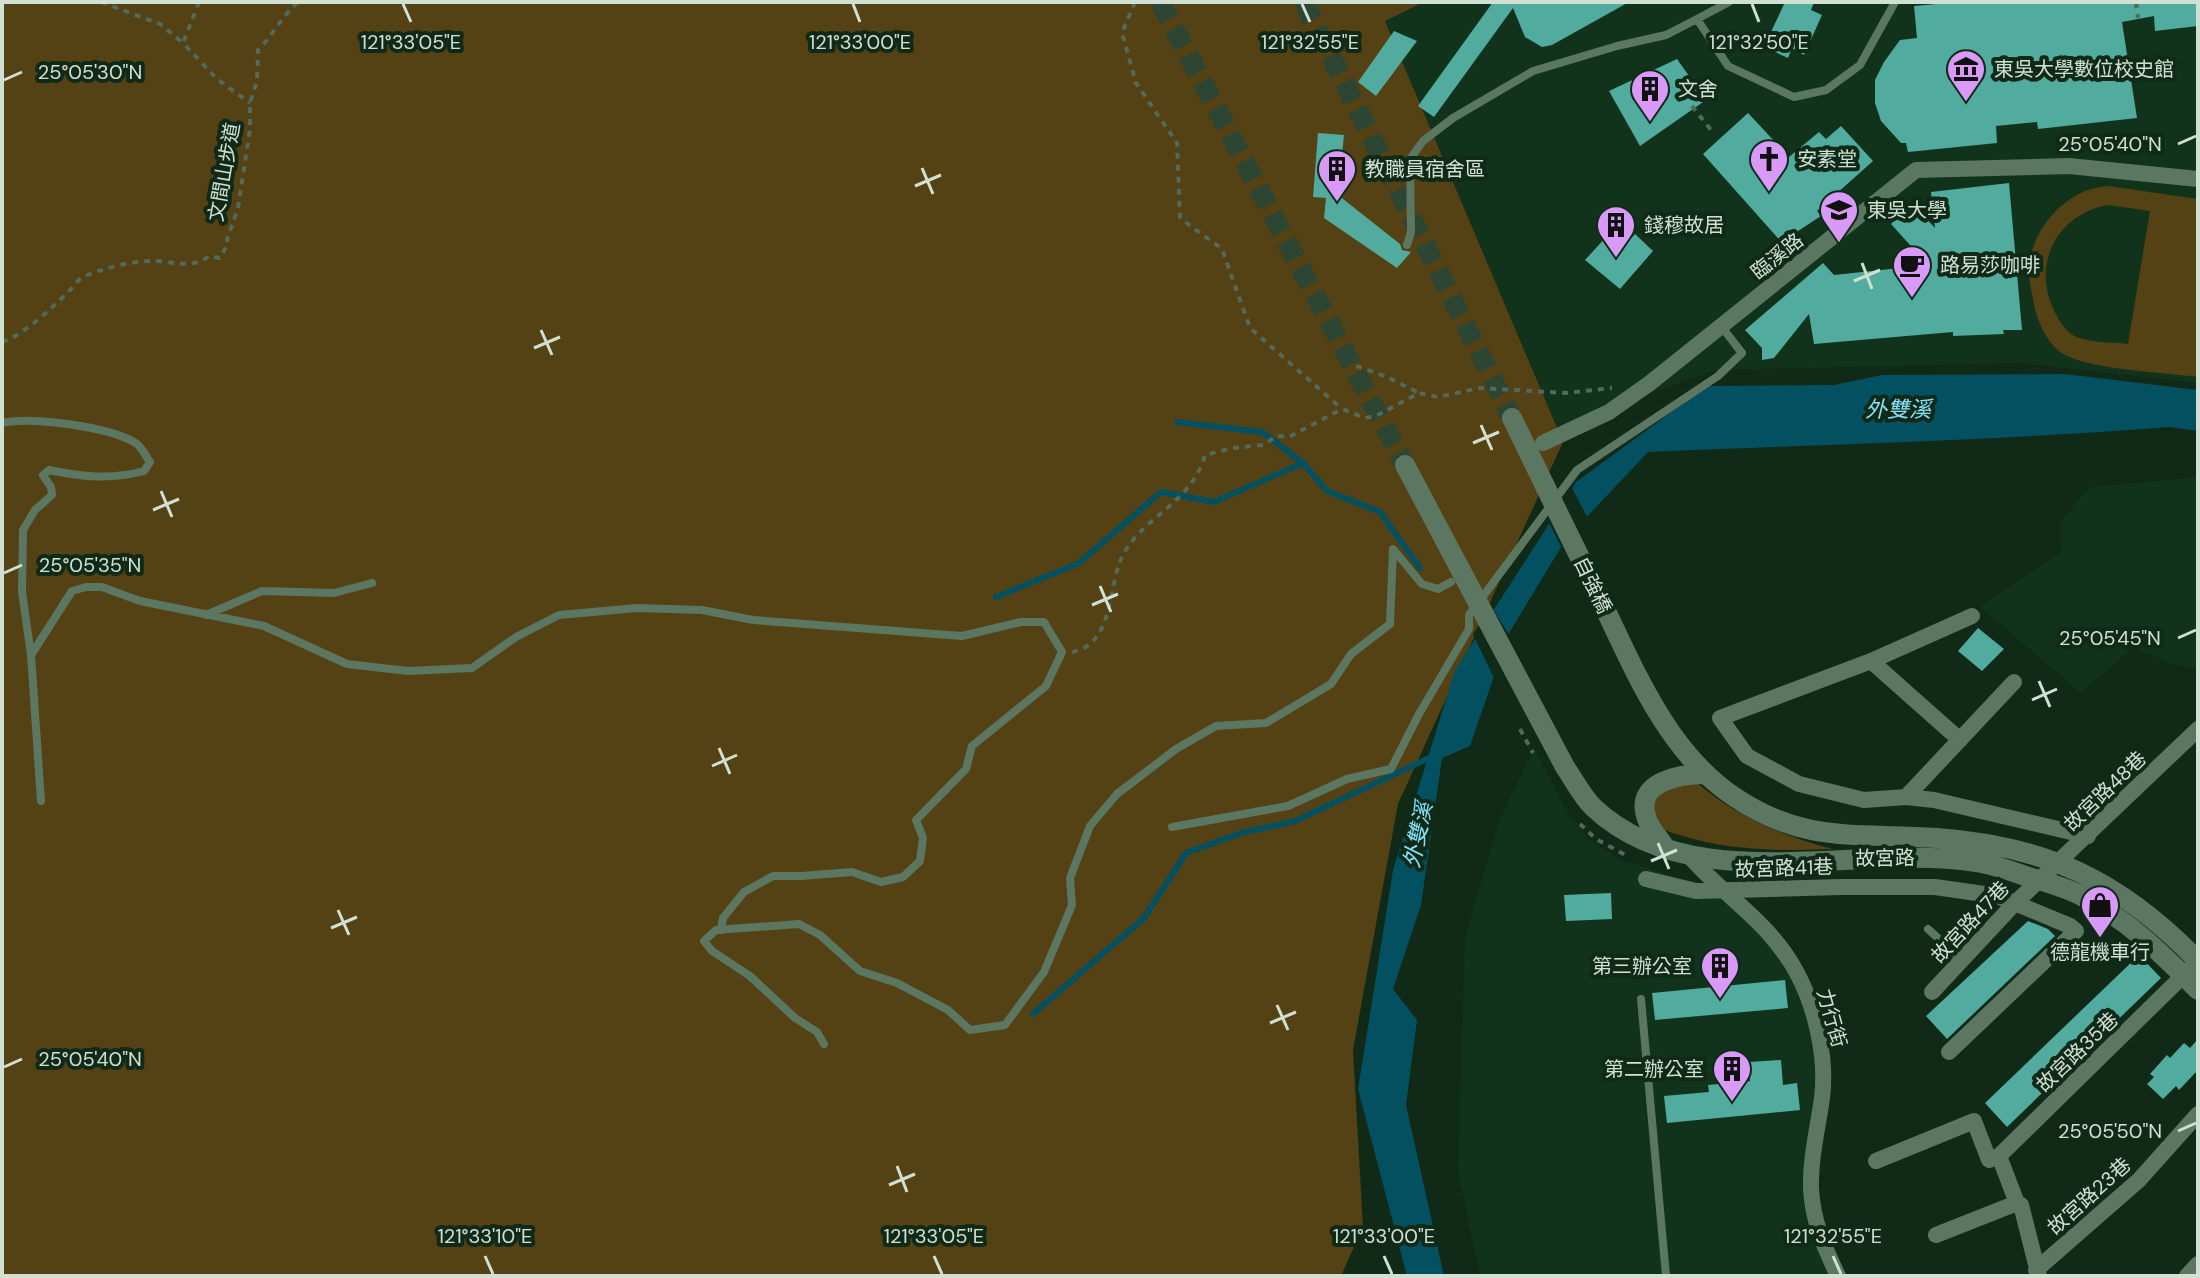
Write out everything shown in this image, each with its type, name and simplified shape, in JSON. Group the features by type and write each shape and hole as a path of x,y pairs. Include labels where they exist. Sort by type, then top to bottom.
{"main road":[{"name":"自強橋","path":"1512,418 1642,685"},
{"name":"故宮路","path":"1405,465 1565,767 1592,806 1642,839 1690,857 1756,862 1922,857 1977,862 2080,895 2108,911 2194,972"},
{"name":"故宮路","path":"1642,685 1675,738 1706,774 1733,796 1769,817 1812,832 1859,837 1933,837 1984,842 2035,853 2089,875 2122,895 2147,914 2194,972"},
{"path":"1664,846 1647,819 1645,803 1653,786 1676,776 1706,774"}],"street":[{"name":"臨溪路","path":"1543,443 1609,412 1650,383 1916,170 2069,166 2198,179"},
{"path":"1972,616 1871,661 1720,718 1747,756 1799,784 1864,800 1906,797 1934,800 2088,836"},
{"path":"1871,661 1960,740"},
{"path":"1906,797 2014,682"},
{"name":"故宮路48巷","path":"2038,880 2198,729"},
{"name":"力行街","path":"1690,857 1708,878 1755,916 1799,975 1823,1058 1823,1095 1812,1153 1811,1189 1817,1233 1838,1276"},
{"name":"故宮路41巷","path":"1646,879 1696,891 1935,887 1998,896 2076,931 1949,1052"},
{"name":"故宮路47巷","path":"1932,992 2038,880"},
{"name":"故宮路35巷","path":"1999,1156 2194,972"},
{"name":"故宮路23巷","path":"2037,1273 2139,1180 2198,1114"},
{"path":"1876,1161 1974,1121 1989,1160 1999,1156 2017,1203 2021,1205 2037,1273"},
{"path":"1936,1235 2017,1203"},
{"path":"2187,1276 2198,1264"}],"lane":[{"path":"1407,245 1411,232 1410,159 1423,141 1453,118 1533,71 1666,35 1729,2"},
{"path":"1697,19 1728,66 1794,97 1826,90 1860,65 1895,2"},
{"path":"1172,827 1288,806 1347,779 1391,769 1469,629 1469,615 1577,470 1718,376 1742,353 1721,326"},
{"path":"2,423 14,420 85,426 137,442 150,462 144,471 124,477 86,478 49,470 43,475 52,495 35,510 23,530 22,592 31,655 41,801"},
{"path":"824,1044 817,1032 795,1018 750,976 712,951 704,941 716,930 799,924 820,935 860,971 897,983 948,1010 970,1030 1005,1025 1044,972 1072,905 1070,878 1090,826 1117,794 1176,749 1216,726 1266,723 1331,684 1351,654 1390,624 1393,549 1422,584 1438,589 1451,582"},
{"path":"206,615 262,591 334,593 372,583"},
{"path":"31,655 72,591 86,587 102,587 140,601 264,626 347,664 408,671 472,668 516,637 559,615 637,608 702,610 753,620 962,636 1021,622 1044,622 1062,652 1046,686 972,746 966,769 916,820 923,838 920,861 903,877 881,882 852,872 773,876 744,892 723,918 721,930"},
{"path":"1928,929 1962,960"},
{"path":"1641,999 1666,1276"}],"path":[{"path":"101,2 160,24 217,79 250,103"},
{"path":"183,43 199,2"},
{"name":"文間山步道","path":"2,342 18,336 64,297 81,278 139,263 154,261 187,265 201,262 209,256 220,258 228,243 238,208 250,129 250,103 257,81 258,50 269,39 283,15 298,2"},
{"path":"1135,2 1122,33 1136,83 1177,143 1180,218 1222,249 1250,328 1342,409 1365,418 1376,416 1419,393"},
{"path":"2136,2 2138,18"},
{"path":"1692,106 1711,130"},
{"path":"1356,366 1419,393 1438,397 1480,388 1566,393 1650,383"},
{"path":"1062,652 1086,648 1095,639 1110,604 1120,561 1134,539 1179,500 1202,465 1205,455 1263,445 1277,436 1289,437 1342,409"}],"shaded area":[{"path":"2,2 1424,2 1385,21 1563,442 1398,804 1353,1050 1363,1227 1341,1276 2,1276"},
{"name":"東吳大學","path":"1424,2 2198,2 2198,383 2022,363 1715,370 1621,404 1563,442 1385,20"},
{"path":"2108,186 2198,199 2198,377 2087,363 2060,352 2043,330 2035,310 2030,281 2032,252 2045,224 2055,212 2066,202 2093,188","holes":["2108,205 2150,211 2128,344 2091,341 2074,336 2056,316 2047,289 2048,256 2054,242 2076,218 2091,210"]},
{"path":"2198,477 2198,670 2170,663 2133,647 2081,693 1980,607 2061,552 2060,522 2090,487"},
{"path":"1534,748 1564,807 1588,839 1620,860 1691,881 1747,916 1790,969 1812,1037 1819,1094 1804,1161 1807,1224 1830,1276 1480,1276 1458,1170 1465,937 1500,818"},
{"path":"1697,783 1728,806 1761,824 1833,849 1745,848 1702,841 1659,828 1653,803 1668,785"}],"water":[{"name":"外雙溪","path":"2065,374 2198,390 2198,431 2169,427 1974,439 1648,452 1566,539 1509,633 1470,746 1442,758 1421,905 1393,989 1417,1020 1406,1105 1444,1276 1407,1276 1358,1089 1393,870 1455,670 1576,482 1707,386 1834,385 1882,375"}],"pier":[{"path":"1570,484 1589,521 1564,552 1547,519"},
{"path":"1491,606 1511,638 1496,682 1473,634"}],"building":[{"path":"1493,2 1629,2 1552,45 1542,47 1525,37 1513,8 1434,117 1418,106"},
{"path":"1785,2 1814,2 1811,10 1822,15 1804,55 1792,48 1788,58 1764,47"},
{"path":"1958,2 2198,2 2198,26 2155,31 2154,16 2122,22 2137,118 2038,129 2037,122 1996,126 1997,143 1908,152 1906,143 1901,143 1881,121 1875,103 1875,80 1900,40 1917,38 1914,6"},
{"path":"1394,31 1417,41 1376,96 1358,82"},
{"name":"文舍","path":"1677,59 1706,100 1640,146 1609,91"},
{"path":"1748,113 1789,157 1819,132 1826,139 1841,126 1873,161 1817,211 1821,216 1798,231 1785,246 1703,154"},
{"name":"教職員宿舍區","path":"1318,133 1344,135 1338,195 1400,244 1402,250 1411,252 1397,268 1324,218 1326,198 1313,197"},
{"path":"2009,183 2022,330 2003,330 2004,334 1953,336 1953,332 1814,344 1809,314 1774,358 1762,360 1762,348 1745,330 1823,263 1834,275 1928,265 1891,224 1912,204 1935,228 1931,192"},
{"name":"錢穆故居","path":"1635,234 1653,251 1620,289 1585,260 1607,236 1621,249"},
{"path":"1978,628 2004,649 1982,671 1958,651"},
{"path":"1611,893 1612,919 1566,921 1564,895"},
{"path":"2028,921 2048,929 2055,936 1947,1039 1926,1016"},
{"path":"2139,955 2161,978 2007,1127 1985,1103"},
{"name":"第三辦公室","path":"1785,980 1788,1008 1655,1020 1652,993"},
{"path":"2198,1039 2198,1070 2179,1090 2176,1086 2163,1099 2147,1084 2154,1077 2150,1074 2167,1055 2170,1058 2184,1043 2190,1048"},
{"name":"第二辦公室","path":"1781,1060 1783,1085 1797,1083 1800,1110 1667,1123 1664,1096 1709,1092 1708,1085 1750,1081 1748,1062"}],"waterway":[{"path":"1177,422 1262,432 1303,463"},
{"path":"996,597 1079,563 1161,492 1214,502 1303,463 1327,491 1380,512 1420,568"},
{"path":"1033,1014 1144,918 1186,853 1241,833 1295,821 1431,757"}],"tunnel":[{"path":"1160,2 1405,465"},
{"path":"1304,2 1512,418"}],"place":[{"name":"東吳大學數位校史館","path":"1966,103"},
{"name":"文舍","path":"1650,123"},
{"name":"安素堂","path":"1769,193"},
{"name":"教職員宿舍區","path":"1337,203"},
{"name":"東吳大學","path":"1839,244"},
{"name":"錢穆故居","path":"1616,259"},
{"name":"路易莎咖啡","path":"1912,299"},
{"name":"德龍機車行","path":"2100,939"},
{"name":"第三辦公室","path":"1720,1000"},
{"name":"第二辦公室","path":"1732,1103"}]}
